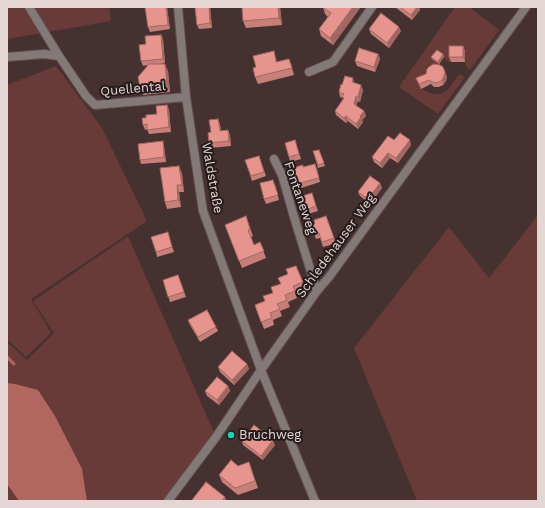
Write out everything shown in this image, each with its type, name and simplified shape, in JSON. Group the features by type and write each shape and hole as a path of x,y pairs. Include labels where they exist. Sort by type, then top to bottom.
{"street":[{"name":"Quellental","path":"29,7 59,56 86,96 95,105 186,96"},
{"name":"Waldstraße","path":"178,7 186,96 203,211 261,370"},
{"path":"310,72 333,62 372,7"},
{"name":"Schledehauser Weg","path":"168,501 216,437 261,370 318,291 526,7"},
{"path":"7,57 44,54 59,56"},
{"name":"Fontaneweg","path":"274,159 282,175 318,291"},
{"path":"261,370 315,501"}],"shaded area":[{"path":"7,7 109,7 111,21 7,39"},
{"path":"455,7 469,7 499,30 470,70 466,66 465,62 451,51 451,62 448,62 444,57 432,59 439,64 421,89 434,94 440,94 448,90 458,75 465,77 438,114 399,87"},
{"path":"56,66 102,128 147,221 31,299 51,333 26,357 7,339 7,85"},
{"path":"538,215 538,501 417,501 354,348 449,227 489,278"},
{"path":"128,236 216,437 168,501 7,501 7,342 27,360 54,333 33,301"},
{"path":"7,383 38,390 55,416 82,469 87,501 19,501 7,484"}],"building":[{"path":"145,7 166,7 168,25 148,27"},
{"path":"195,7 209,7 210,23 197,25"},
{"path":"242,7 278,7 279,18 243,21"},
{"path":"322,7 353,7 330,38 319,29 331,13"},
{"path":"400,7 417,7 411,15"},
{"path":"381,13 399,27 387,43 369,29"},
{"path":"161,35 163,59 141,61 139,45 146,44 145,36"},
{"path":"449,46 463,46 463,57 449,57"},
{"path":"359,48 378,54 374,67 355,61"},
{"path":"437,50 443,54 438,62 431,57"},
{"path":"274,51 276,62 289,59 292,68 255,77 253,68 256,67 253,56"},
{"path":"149,64 165,64 167,85 140,88 138,77"},
{"path":"434,64 443,67 445,72 442,80 437,83 429,80 419,84 416,78 426,74 427,69"},
{"path":"345,76 353,78 352,82 361,85 358,97 356,96 354,104 364,111 356,124 346,116 344,118 335,111 344,98 342,97 344,94 339,92"},
{"path":"167,105 169,127 147,130 147,124 143,125 142,118 146,118 146,115 157,114 156,106"},
{"path":"218,119 220,131 228,130 229,141 209,143 208,133 211,132 209,120"},
{"path":"400,133 410,140 396,158 388,153 380,163 372,157 388,136 394,140"},
{"path":"295,140 299,154 289,157 285,143"},
{"path":"163,141 164,157 140,160 138,144"},
{"path":"319,150 324,163 318,165 313,151"},
{"path":"259,156 264,172 251,176 245,160"},
{"path":"315,164 319,178 296,184 292,168"},
{"path":"179,166 182,185 177,185 178,200 165,202 160,168"},
{"path":"370,176 380,183 368,199 358,192"},
{"path":"273,180 278,195 264,199 260,183"},
{"path":"312,193 316,206 303,211 299,197"},
{"path":"246,216 250,229 248,230 254,245 260,242 264,251 239,261 225,225"},
{"path":"326,216 334,238 322,242 319,233 314,234 311,226 315,224 314,220"},
{"path":"168,232 172,247 156,252 151,237"},
{"path":"296,266 303,282 293,286 295,291 285,295 287,300 277,304 280,309 270,313 272,318 261,322 255,305 265,301 263,296 273,293 271,287 281,284 278,278 288,274 286,269"},
{"path":"178,275 184,292 168,297 163,280"},
{"path":"207,310 216,327 198,337 188,320"},
{"path":"232,351 247,364 232,380 218,367"},
{"path":"217,377 228,386 217,400 205,391"},
{"path":"254,425 273,440 261,456 242,441"},
{"path":"231,460 238,466 249,462 255,481 235,488 219,475"},
{"path":"206,482 225,497 222,501 192,500"}],"waterway":[{"path":"7,357 14,364"}],"place":[{"name":"Bruchweg","path":"231,435"}]}
